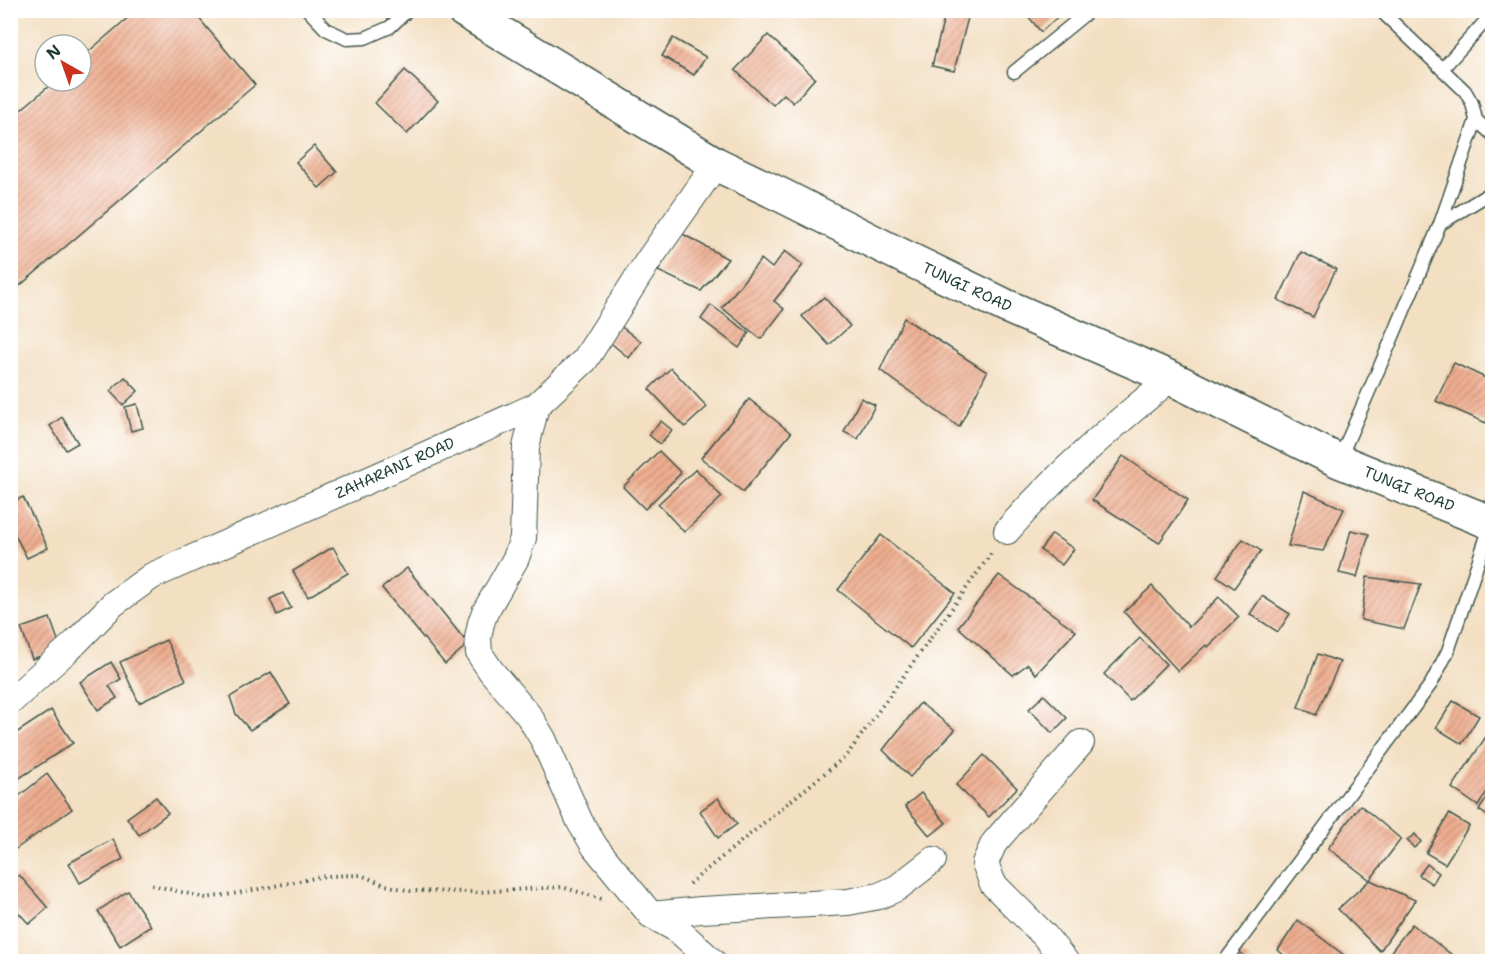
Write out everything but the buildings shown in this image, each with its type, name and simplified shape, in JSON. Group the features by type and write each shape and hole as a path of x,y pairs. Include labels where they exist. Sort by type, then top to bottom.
{"main road":[{"name":"TUNGI ROAD","path":"463,10 716,164 1006,306 1172,378 1339,461 1492,523"}],"street":[{"name":"ZAHARANI ROAD","path":"10,702 75,643 113,604 152,576 536,406 585,360 648,261 716,164"},
{"path":"1007,531 1025,510 1110,429 1172,378"},
{"path":"536,406 526,447 523,538 516,558 481,622 478,638 479,653 529,716 543,739 580,822 602,856 651,915 678,930 713,962"},
{"path":"1066,962 1044,935 993,884 985,862 994,843 1081,743"},
{"path":"651,915 848,902 879,896 897,888 933,860"}],"lane":[{"path":"308,10 326,29 347,39 365,38 390,27 408,10"},
{"path":"1014,72 1090,10"},
{"path":"1339,461 1440,224 1476,120 1472,103 1465,91 1380,10"},
{"path":"1442,69 1492,14"},
{"path":"1476,120 1492,134"},
{"path":"1440,224 1492,192"},
{"path":"1224,962 1431,684 1448,651 1492,523"}],"path":[{"path":"687,886 847,755 1007,531"},
{"path":"152,885 206,898 325,876 361,875 385,885 411,891 478,892 562,886 606,901"}]}
